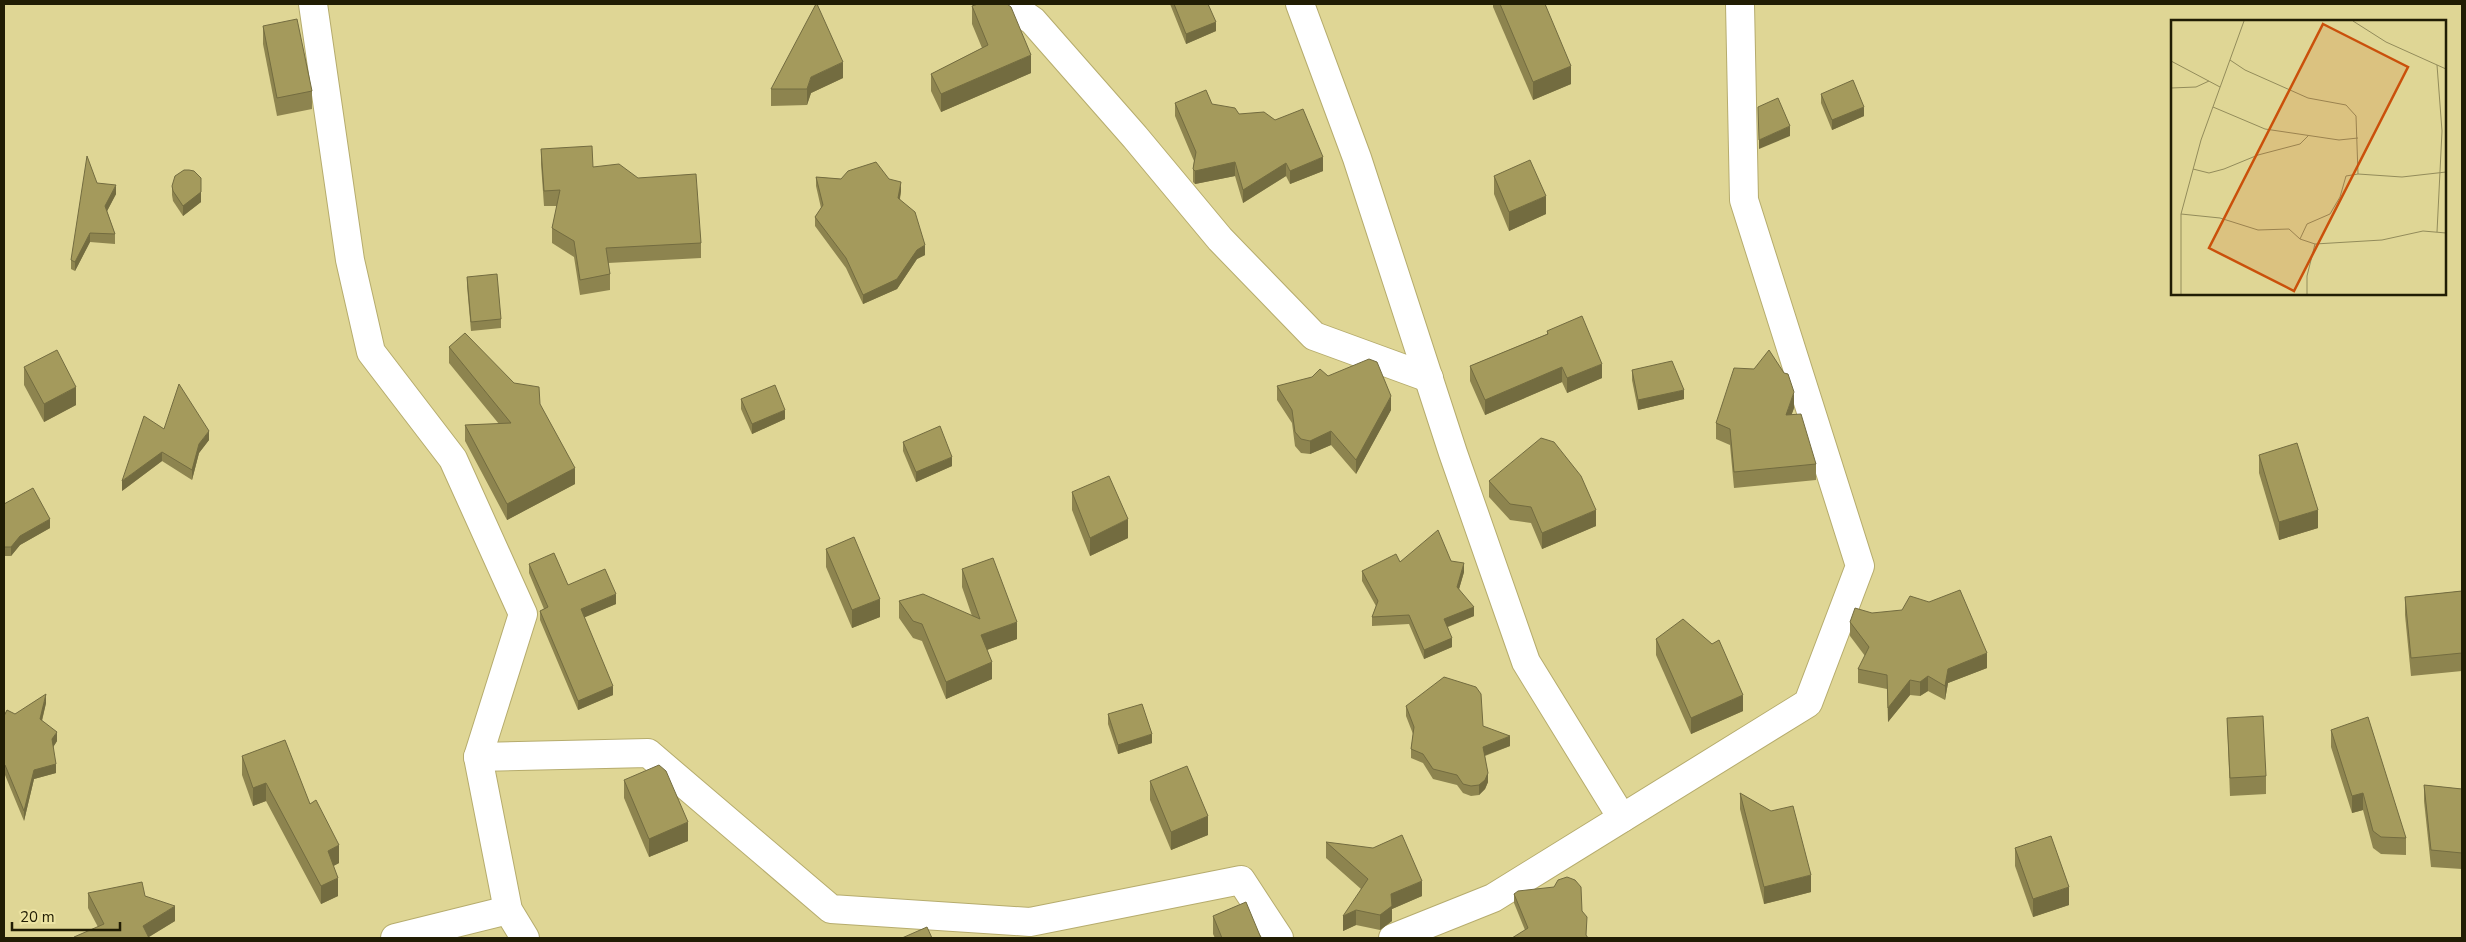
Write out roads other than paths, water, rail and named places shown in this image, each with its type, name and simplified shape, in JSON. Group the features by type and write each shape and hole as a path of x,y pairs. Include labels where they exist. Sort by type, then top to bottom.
{"street":[{"path":"312,4 350,260 371,352 453,459 523,614 478,758 508,910 525,938"},
{"path":"1009,4 1033,21 1135,137 1220,238 1314,336 1429,378"},
{"path":"1300,4 1357,158 1429,378 1526,662 1622,818"},
{"path":"1393,938 1493,898 1808,703 1860,566 1744,200 1740,4"},
{"path":"478,758 648,753 831,909 1030,922 1241,880 1279,938"},
{"path":"395,938 508,910"}]}
